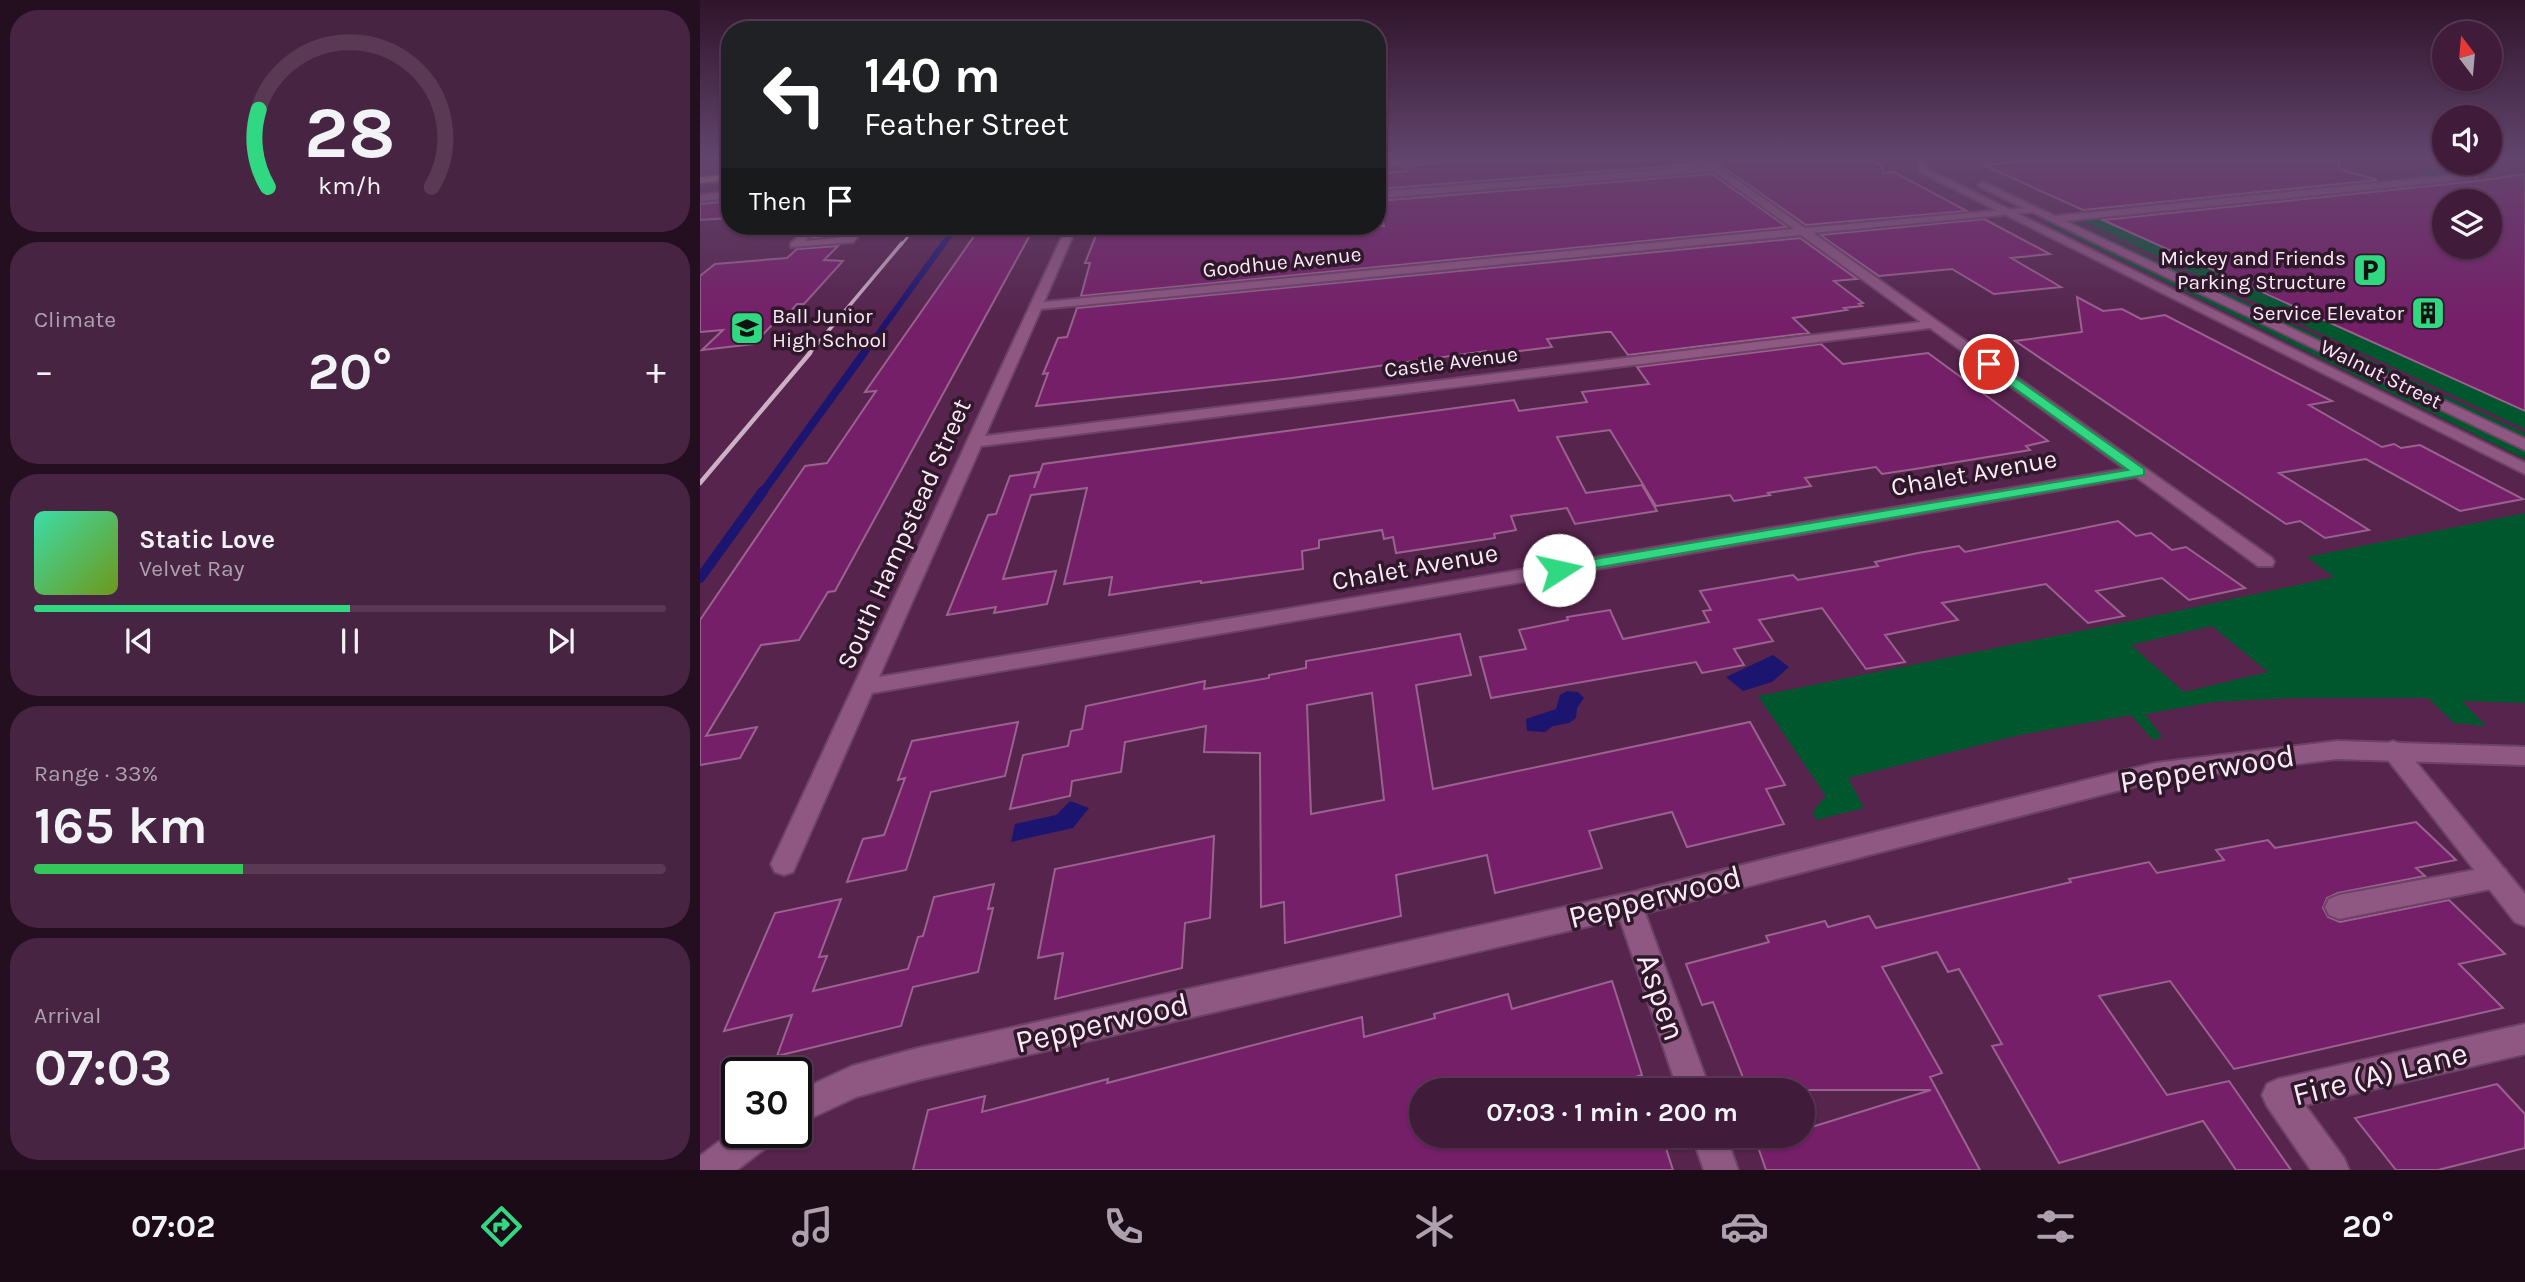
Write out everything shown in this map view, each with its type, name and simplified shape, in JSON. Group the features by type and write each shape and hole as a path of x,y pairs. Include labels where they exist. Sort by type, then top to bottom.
{"street":[{"path":"1777,213 2265,562"},
{"name":"Goodhue Avenue","path":"1036,306 1991,213"},
{"name":"Walnut Street","path":"2010,213 2525,469"},
{"name":"Walnut Street","path":"2041,213 2525,445"},
{"path":"2055,219 2117,213"},
{"path":"805,235 795,244 849,240 854,235"},
{"name":"South Hampstead Street","path":"784,864 1068,235"},
{"name":"Castle Avenue","path":"975,442 1933,324"},
{"name":"Chalet Avenue","path":"864,687 2139,472"},
{"name":"Pepperwood","path":"812,1101 852,1082 918,1064 1629,905 2155,772 2337,750 2525,756"},
{"path":"2393,750 2525,914"},
{"path":"2339,907 2496,877"},
{"name":"Aspen","path":"1629,905 1689,1078"},
{"name":"Fire (A) Lane","path":"2332,1170 2278,1095 2525,1039"},
{"path":"709,1170 738,1148"},
{"path":"1713,1148 1721,1170"}],"green space":[{"path":"2099,218 2525,411 2525,429 2082,221"},
{"path":"2042,221 2050,221 2525,451 2525,459"},
{"path":"2073,221 2525,433 2525,437 2070,222"},
{"path":"2525,513 2525,703 2462,701 2486,726 2454,723 2428,698 2292,698 2214,702 2145,714 2162,737 2153,740 2131,715 2020,735 1848,778 1864,808 1816,820 1813,811 1826,796 1758,696 2334,577 2307,557","holes":["2212,626 2268,672 2184,692 2131,645"]}],"shaded area":[{"path":"1773,655 1789,667 1772,682 1743,691 1726,677"},
{"path":"1567,691 1578,692 1584,698 1577,708 1576,718 1569,723 1553,726 1545,732 1527,731 1526,719 1556,709 1560,695"},
{"path":"1070,801 1089,808 1073,828 1011,842 1015,824 1056,815"}],"building":[{"path":"700,213 721,213 721,219 700,220"},
{"path":"1386,213 1767,213 1787,227 1081,296 1090,263 1085,263 1096,235 1386,235"},
{"path":"1788,213 1949,213 1806,225"},
{"name":"Mickey and Friends Parking Structure","path":"2174,213 2432,213 2432,259 2502,259 2502,213 2525,213 2525,411 2103,220"},
{"path":"1984,219 2050,254 2011,258 2061,287 1994,294 1952,269 1879,276 1820,235"},
{"path":"815,235 837,235 812,238"},
{"path":"975,235 1030,235 835,591 828,592 799,640 761,645 706,736 757,727 740,758 700,765 700,620 805,466 827,463 876,391 865,392"},
{"path":"1800,238 1857,279 1834,281 1863,303 1859,304 1862,306 1844,308 1847,310 1793,318 1809,333 1628,355 1611,332 1606,332 1547,339 1552,347 1487,355 1486,351 1292,378 1036,406 1048,373 1043,374 1058,338 1067,337 1077,308"},
{"path":"838,246 824,260 843,261 804,304 797,304 778,325 772,325 754,344 702,350 723,330 700,332 700,276 715,264 787,258 797,249"},
{"path":"2077,297 2103,311 2122,309 2141,319 2165,315 2332,401 2309,405 2382,447 2394,444 2401,448 2420,445 2523,499 2460,511 2366,459 2279,473 2369,530 2325,538 2300,521 2286,524 2015,341 2082,332"},
{"path":"1821,344 1843,364 1928,353 2048,441 2026,446 2030,450 1915,469 1882,474 1876,467 1805,478 1811,486 1734,501 1730,495 1656,506 1610,430 1557,437 1586,493 1642,485 1657,511 1575,524 1567,508 1511,516 1516,530 1494,534 1495,538 1396,553 1393,537 1384,539 1382,530 1319,540 1319,548 1302,551 1303,569 1109,595 1112,577 1064,584 1087,488 1031,495 1003,579 1056,571 1047,604 994,613 996,607 947,615 988,515 996,514 1010,476 1039,472 1034,488 1043,464 1514,400 1519,411 1587,402 1582,392 1649,384 1637,367"},
{"path":"2118,521 2136,536 2151,533 2172,550 2186,547 2245,588 2189,600 2162,578 2096,591 2124,616 2088,623 2046,584 1942,603 1958,620 1885,635 1905,662 1866,669 1822,608 1759,620 1773,641 1734,649 1744,665 1702,673 1696,662 1491,698 1480,657 1526,649 1519,630 1568,620 1567,617 1610,610 1623,639 1709,622 1703,611 1711,610 1700,591 1793,575 1798,580 1878,566 1875,562 1918,553 1959,546 1965,552"},
{"path":"1460,634 1471,675 1416,685 1433,789 1750,722 1785,785 1766,789 1784,824 1687,847 1672,812 1589,831 1602,868 1495,893 1487,855 1396,875 1401,916 1285,943 1284,902 1261,907 1260,753 1204,752 1206,726 1125,742 1121,772 1072,781 1070,796 1010,809 1023,755 1068,746 1071,731 1082,729 1086,706 1205,681 1204,689 1269,678 1269,675 1306,668 1306,661","holes":["1372,693 1384,800 1311,814 1307,705"]},
{"path":"1018,722 1005,776 931,792 906,870 847,882 863,839 884,835 905,778 898,780 912,741"},
{"path":"2416,822 2456,860 2416,868 2425,876 2338,893 2327,898 2323,908 2328,917 2340,922 2449,900 2505,954 2459,964 2503,1008 2234,1069 2170,981 2099,996 2167,1095 2229,1081 2291,1170 2236,1170 2203,1121 2059,1163 1992,1046 2002,1044 1959,969 1948,972 1937,952 1882,967 1942,1073 1930,1077 1980,1170 1766,1170 1758,1148 1815,1148 1815,1126 1931,1090 1815,1090 1815,1078 1743,1078 1713,1002 1702,1005 1686,964 1769,942 1766,936 1825,921 1828,927 1869,916 1876,928 2071,882 2069,879 2149,862 2157,873 2224,860 2216,850 2268,840 2275,848"},
{"path":"1214,836 1210,918 1185,923 1182,968 1055,999 1063,953 1038,958 1055,869"},
{"path":"994,884 988,909 993,908 978,972 913,987 901,1026 777,1056 792,1015 724,1031 775,913 841,899 819,957 827,956 813,991 908,969 918,937 923,936 934,897"},
{"path":"1612,981 1642,1075 1632,1078 1409,1078 1409,1148 1666,1148 1673,1170 913,1170 928,1110 985,1096 982,1112 1108,1079 1107,1083 1362,1017 1364,1037 1435,1018 1434,1014 1508,994 1512,1009"},
{"path":"2497,1084 2525,1114 2525,1148 2438,1170 2396,1170 2355,1118"}],"waterway":[{"path":"943,245 950,235"},
{"path":"863,355 944,243"},
{"path":"762,493 864,353"},
{"path":"700,578 763,491"}],"railway":[{"path":"901,245 909,235"},
{"path":"808,355 902,243"},
{"path":"700,483 810,353"}],"place":[{"name":"Mickey and Friends Parking Structure","path":"2370,270"},
{"name":"Service Elevator","path":"2428,313"},
{"name":"Ball Junior High School","path":"747,328"}],"route":[{"path":"1559,570 2139,472 1989,364"}]}
